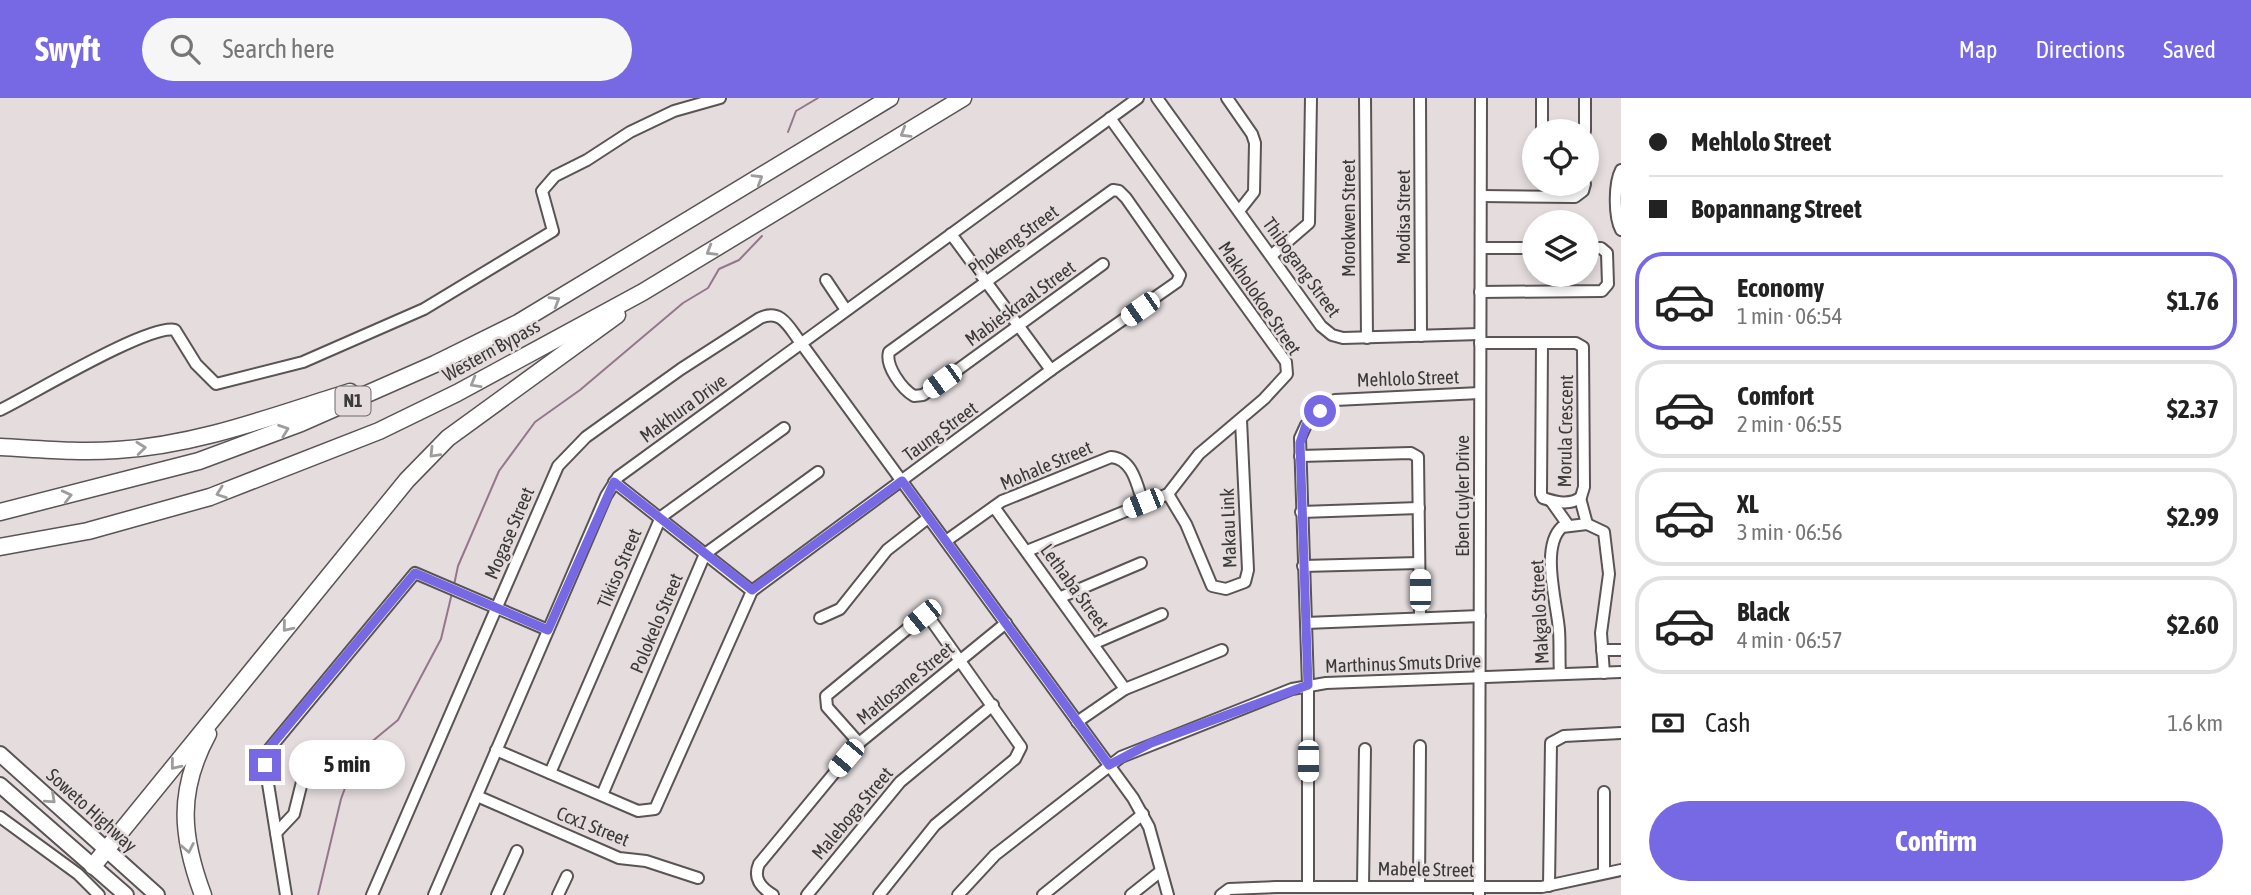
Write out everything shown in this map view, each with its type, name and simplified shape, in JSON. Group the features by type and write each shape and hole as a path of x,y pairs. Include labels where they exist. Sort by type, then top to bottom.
{"highway":[{"name":"Western Bypass","path":"0,512 199,461 301,423 435,364 519,323 890,98"},
{"name":"Western Bypass","path":"0,547 88,531 198,500 316,457 457,393 643,292 963,98"},
{"path":"93,866 382,508 448,438 612,319 643,292"},
{"path":"0,447 95,452 182,442 240,428 435,364"},
{"path":"203,895 191,863 184,829 186,793 192,769 212,727 264,655"}],"main road":[{"name":"Soweto Highway","path":"0,754 158,895"},
{"path":"0,785 126,895"}],"street":[{"path":"0,410 130,343 167,328 175,330 196,364 216,384 303,362 424,309 501,265 553,231 542,191 555,176 587,160 630,132 674,111 720,98"},
{"name":"Makhura Drive","path":"434,895 614,482 1138,98"},
{"name":"Thibogang Street","path":"1157,98 1328,332 1337,337 1421,336 1576,343"},
{"path":"1272,256 1309,223 1311,98"},
{"name":"Morokwen Street","path":"1365,98 1367,338"},
{"name":"Modisa Street","path":"1420,98 1421,336"},
{"name":"Eben Cuyler Drive","path":"1479,891 1481,98"},
{"path":"1542,98 1542,119"},
{"path":"1585,98 1586,119"},
{"path":"1231,100 1255,143 1254,192 1239,211"},
{"name":"Makholokoe Street","path":"1110,118 1286,362 1284,379 1199,454 1168,494"},
{"path":"1621,170 1618,178 1618,221 1621,230"},
{"name":"Phokeng Street","path":"923,395 914,396 905,388 888,362 889,352 1105,194 1115,190 1126,198 1175,265 1180,275 1178,282"},
{"path":"1481,196 1522,196"},
{"path":"1542,196 1575,196"},
{"path":"951,234 1051,370"},
{"path":"1481,248 1522,248"},
{"path":"1480,292 1602,291 1608,284 1607,253 1599,248"},
{"name":"Mabieskraal Street","path":"923,395 1103,264"},
{"path":"826,280 846,310"},
{"name":"Taung Street","path":"752,590 1051,370 1178,282"},
{"name":"Mogase Street","path":"372,895 558,466 572,449 681,369 765,316 780,317 801,343 1109,765 1143,814 1168,895"},
{"name":"Morula Crescent","path":"1542,343 1540,489 1543,498 1568,502 1580,498 1584,488 1584,350 1576,343"},
{"name":"Mehlolo Street","path":"1308,887 1308,685 1300,438 1306,425 1335,400 1480,393"},
{"name":"Makau Link","path":"1168,494 1186,524 1212,586 1226,589 1245,582 1248,570 1241,419"},
{"name":"Tikiso Street","path":"550,773 661,517 785,428"},
{"path":"1300,456 1413,454 1420,464 1420,617"},
{"name":"Mohale Street","path":"946,541 994,507 1111,457 1121,459 1129,467 1143,503"},
{"path":"705,554 818,471"},
{"path":"496,750 638,811 652,811 659,804 671,778 752,590 614,482"},
{"path":"1027,551 1168,494"},
{"path":"1580,498 1587,524"},
{"path":"1551,501 1568,525 1587,524 1604,532 1609,557 1602,650 1604,673"},
{"name":"Lethaba Street","path":"994,507 1095,643 1125,689"},
{"path":"1301,512 1419,508"},
{"path":"820,618 840,608 891,545 928,518"},
{"name":"Makgalo Street","path":"1560,674 1559,628 1552,584 1553,544 1558,531 1568,525"},
{"name":"Polokelo Street","path":"602,795 705,554"},
{"path":"1060,597 1141,563"},
{"path":"1303,566 1419,563"},
{"path":"286,895 265,765 270,747 415,573 548,630"},
{"path":"1095,643 1162,614"},
{"path":"1306,623 1480,616"},
{"path":"859,743 827,707 826,696 922,617 931,620 1020,742 1019,754 939,821 879,895"},
{"name":"Matlosane Street","path":"773,895 762,887 756,875 759,863 859,743 1006,623"},
{"path":"1077,722 1125,689 1222,650"},
{"path":"1602,650 1621,650"},
{"name":"Marthinus Smuts Drive","path":"958,895 995,855 1109,765 1151,743 1308,685 1621,672"},
{"name":"Maleboga Street","path":"807,895 900,782 993,705"},
{"path":"1549,886 1550,743 1564,736 1621,733"},
{"path":"1419,886 1420,747"},
{"path":"1363,886 1365,749"},
{"path":"276,833 294,814 308,758"},
{"path":"1604,792 1604,873"},
{"name":"Ccx1 Street","path":"477,796 619,858 641,859 698,878"},
{"path":"1044,895 1143,814"},
{"path":"0,817 78,874 99,895"},
{"path":"497,895 517,851"},
{"name":"Mabele Street","path":"1225,892 1363,886 1419,886 1479,891 1549,886 1621,870"},
{"path":"1131,895 1161,871"},
{"path":"558,895 567,876"}],"waterway":[{"path":"788,132 796,111 818,98"},
{"path":"454,585 458,566 499,471 535,422 580,390 683,303 708,288 719,269 739,260 762,236"},
{"path":"318,895 341,799 358,753 398,720 441,639 452,593"}],"route":[{"path":"265,765 266,753 270,747 415,573 548,630 614,482 752,590 902,481 1109,765 1151,743 1308,685 1300,438 1306,425 1320,411"}]}
